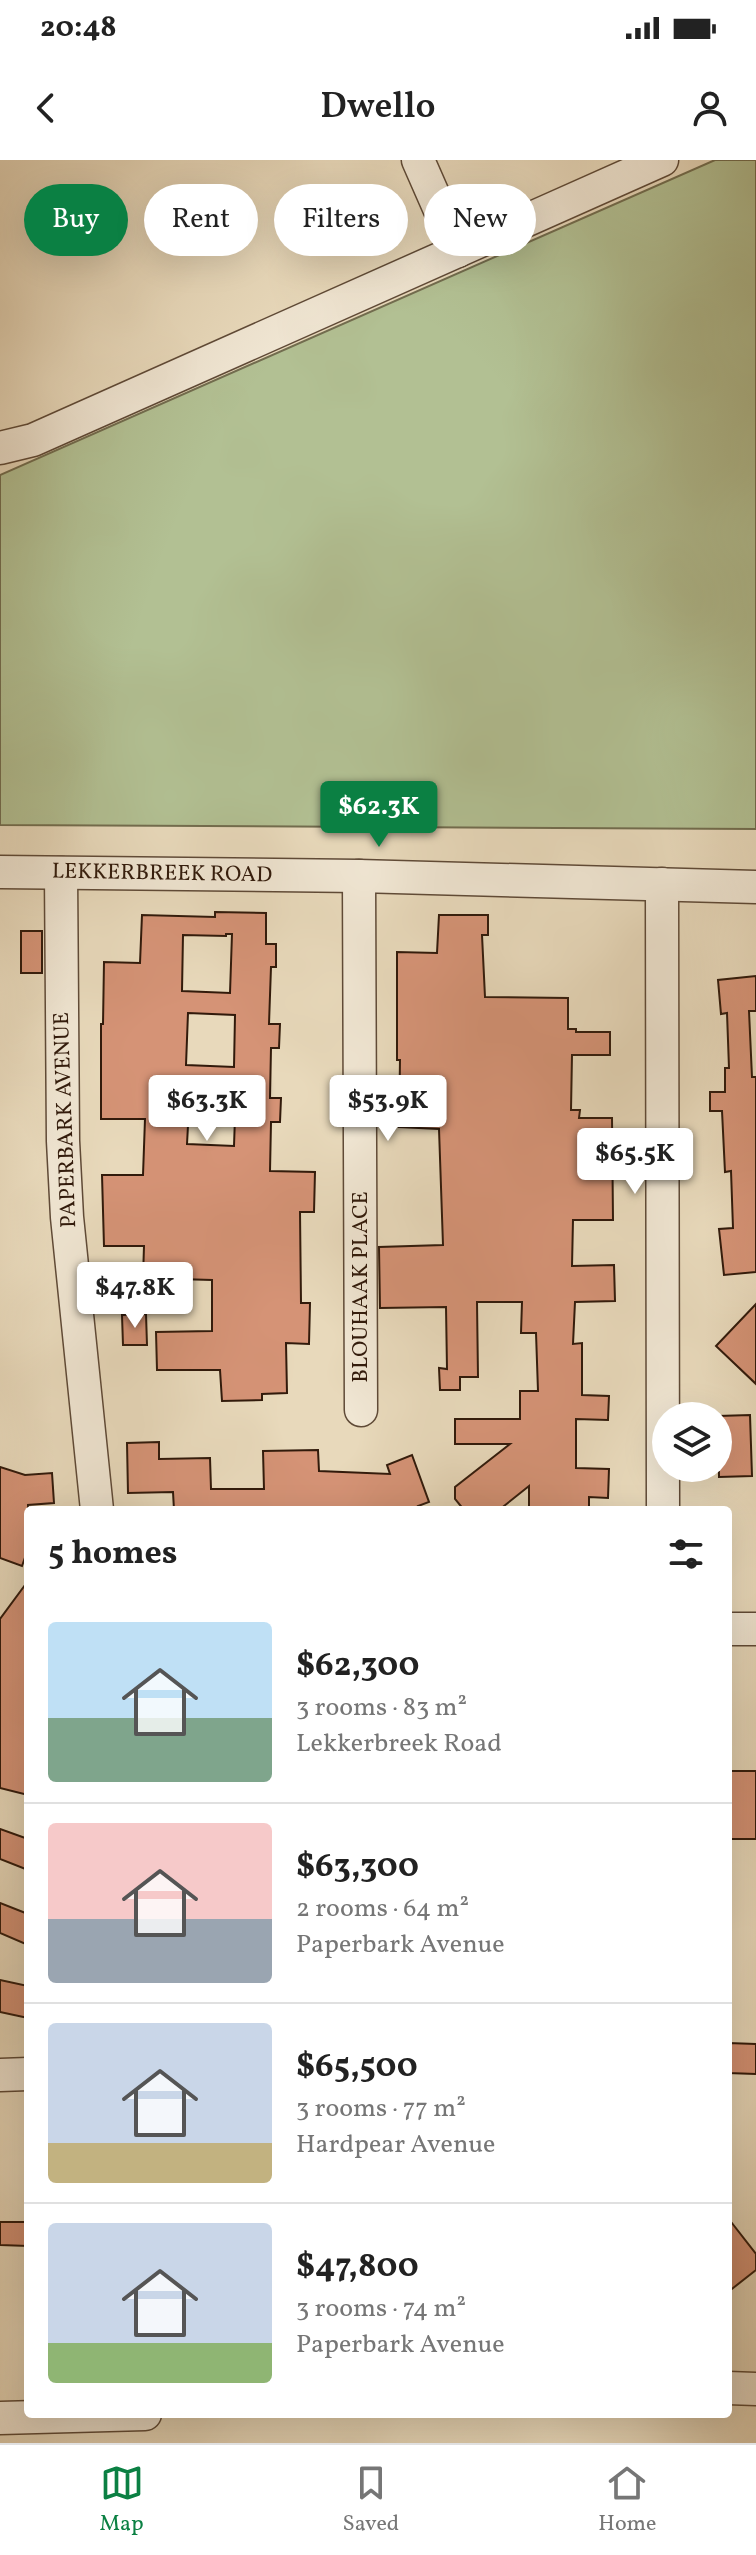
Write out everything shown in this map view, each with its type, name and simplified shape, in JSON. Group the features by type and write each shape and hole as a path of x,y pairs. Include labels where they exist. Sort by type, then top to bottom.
{"street":[{"path":"418,160 429,184"},
{"path":"536,216 662,160"},
{"path":"0,448 33,440 447,256"},
{"name":"LEKKERBREEK ROAD","path":"0,872 359,876 756,887"},
{"name":"PAPERBARK AVENUE","path":"61,873 63,1156 97,1506"},
{"name":"BLOUHAAK PLACE","path":"359,876 361,1410"},
{"path":"662,884 663,1506"},
{"path":"732,1629 756,1629"},
{"path":"0,2075 24,2074"},
{"path":"732,2388 756,2389"},
{"path":"0,2418 24,2417"}],"green space":[{"path":"715,160 756,160 756,829 0,825 0,475 497,256 536,256 536,239"}],"building":[{"path":"215,912 266,913 266,944 276,944 276,967 271,967 269,1024 280,1024 279,1048 271,1048 270,1098 281,1098 280,1122 271,1122 270,1171 315,1172 314,1212 300,1212 301,1303 310,1303 309,1344 286,1343 287,1393 262,1394 262,1400 222,1401 220,1370 157,1370 156,1332 212,1331 212,1280 143,1278 144,1246 104,1246 102,1175 143,1175 145,1119 101,1119 104,962 140,963 142,915 215,917","holes":["232,934 230,993 182,991 183,935","188,1013 235,1015 234,1067 186,1065","190,1088 236,1088 234,1146 187,1144"]},
{"path":"439,915 488,915 488,935 482,935 485,997 568,998 568,1029 576,1029 576,1032 610,1032 610,1055 572,1055 571,1110 580,1110 579,1118 612,1118 613,1220 573,1220 572,1266 614,1265 615,1301 575,1302 573,1344 582,1343 582,1395 609,1396 608,1420 576,1419 576,1468 609,1469 608,1498 589,1497 589,1506 529,1506 529,1486 504,1506 461,1506 455,1499 455,1487 510,1444 455,1444 455,1419 520,1419 520,1391 538,1391 536,1333 521,1333 522,1302 477,1302 478,1377 460,1377 460,1390 440,1390 439,1368 447,1369 446,1307 380,1308 379,1247 443,1245 439,1129 399,1127 400,1060 397,1060 397,952 437,953"},
{"path":"21,931 42,931 42,973 21,973"},
{"path":"756,976 756,1011 749,1011 752,1077 756,1077 756,1272 724,1275 719,1229 733,1228 731,1171 725,1172 722,1111 710,1111 710,1092 725,1092 725,1068 729,1068 727,1013 721,1014 718,980"},
{"path":"756,1304 756,1384 716,1346"},
{"path":"146,1314 147,1345 123,1345 122,1315"},
{"path":"750,1415 752,1476 732,1477 732,1416"},
{"path":"159,1442 159,1459 210,1458 211,1489 264,1489 263,1451 318,1450 319,1471 390,1474 387,1465 412,1455 429,1502 418,1506 174,1506 173,1492 128,1493 127,1443"},
{"path":"0,1467 25,1475 52,1473 54,1503 24,1506 22,1566 0,1558"},
{"path":"24,1586 24,1794 0,1788 0,1619"},
{"path":"732,1771 756,1771 756,1839 732,1839"},
{"path":"0,1829 24,1838 24,1868 0,1859"},
{"path":"0,1903 24,1912 24,1943 0,1933"},
{"path":"0,1980 24,1985 24,2017 0,2012"},
{"path":"732,2043 756,2044 756,2074 732,2073"},
{"path":"0,2222 24,2222 24,2246 0,2245"},
{"path":"732,2223 756,2254 756,2270 732,2289"}]}
